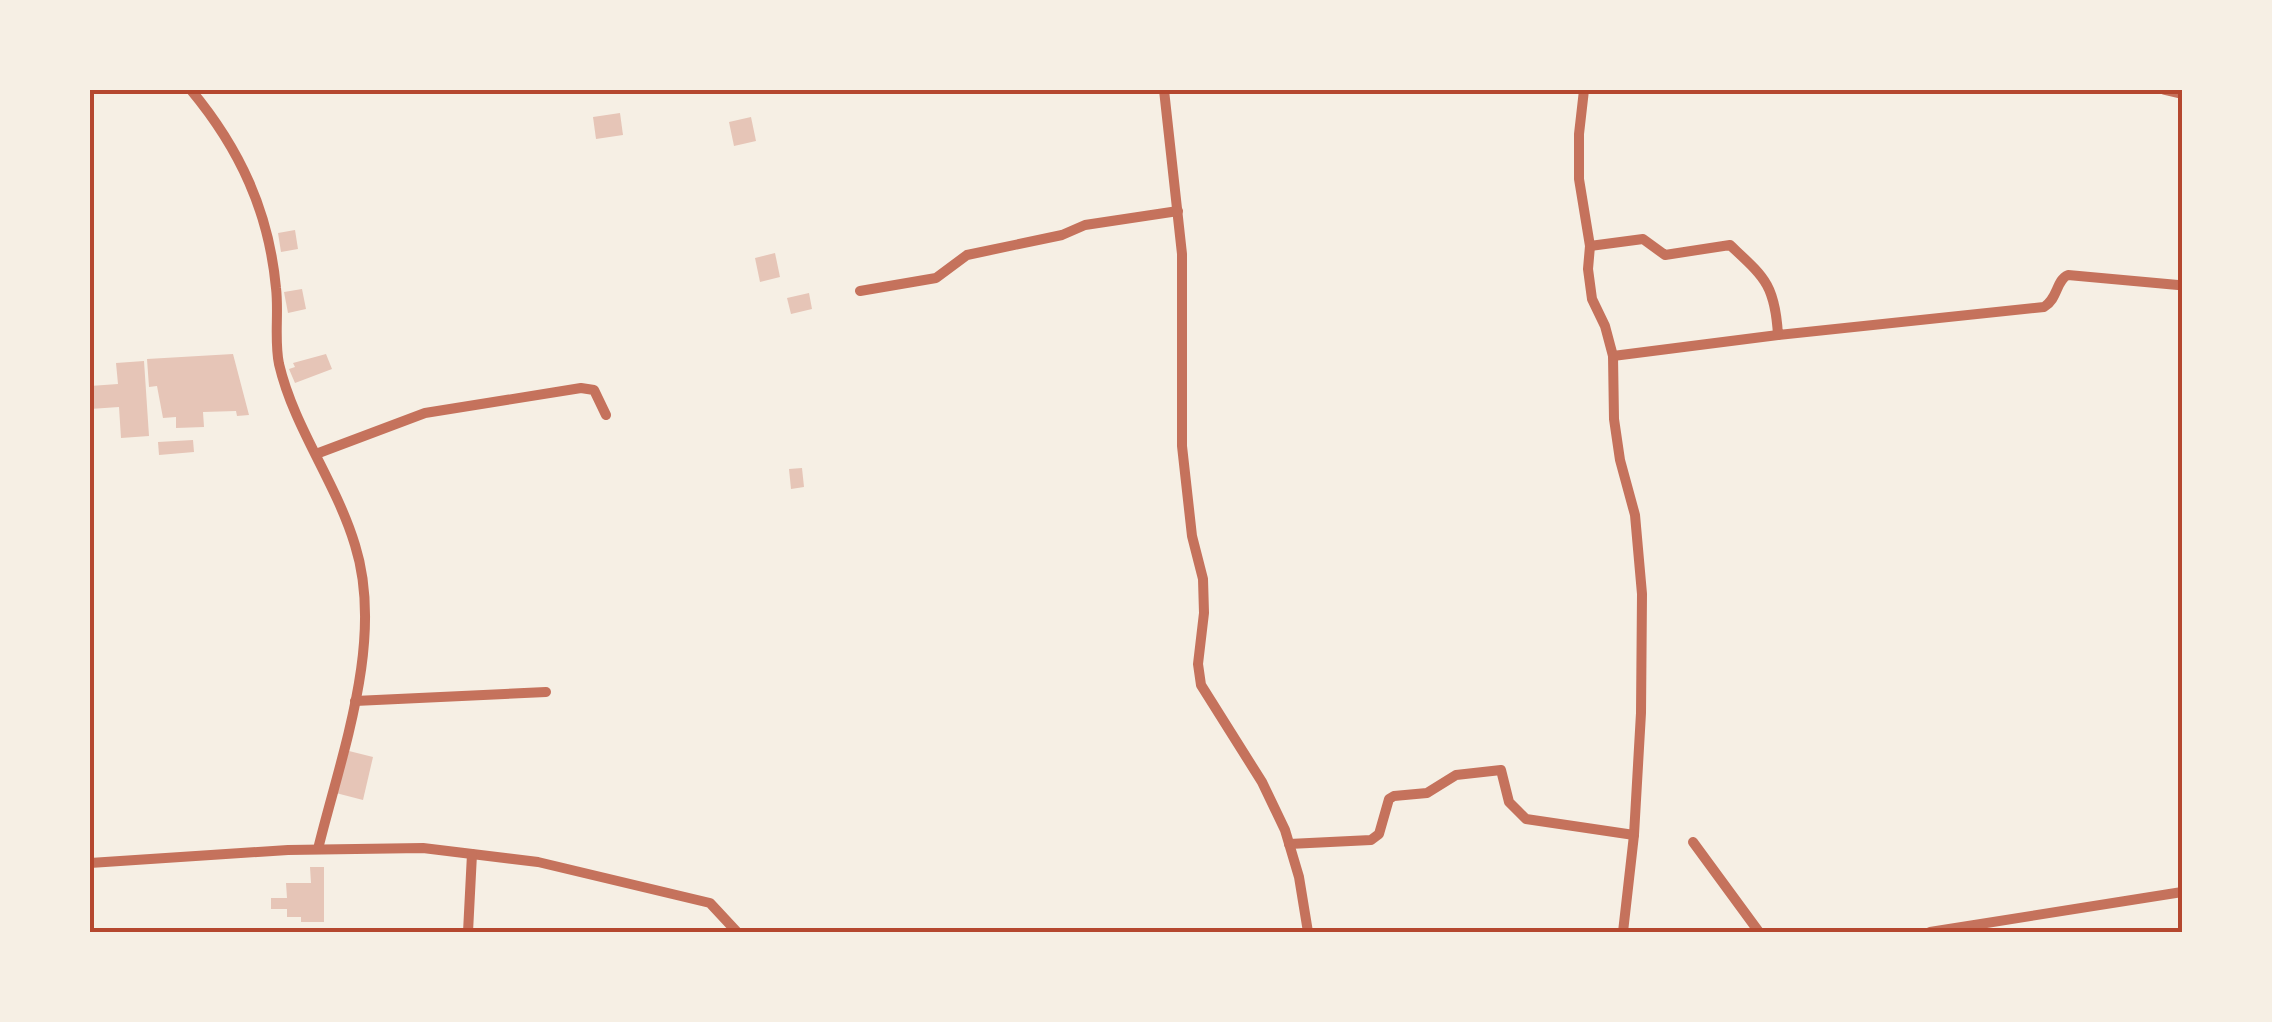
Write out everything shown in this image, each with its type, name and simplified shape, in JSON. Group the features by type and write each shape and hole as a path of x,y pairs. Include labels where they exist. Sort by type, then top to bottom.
{"street":[{"path":"192,90 224,131 258,197 276,283 276,349 284,385 354,541 364,576 367,621 354,701 318,849"},
{"path":"1164,90 1182,254 1182,446 1192,536 1203,580 1198,664 1201,685 1262,782 1289,844 1308,932"},
{"path":"1584,90 1578,134 1579,179 1590,246 1588,270 1592,299 1613,356 1614,419 1620,460 1636,515 1642,594 1634,834 1623,932"},
{"path":"2165,90 2182,94"},
{"path":"860,291 936,278 967,255 1062,235 1085,224 1178,211"},
{"path":"1590,246 1643,239 1665,255 1730,245 1770,286 1778,335"},
{"path":"1613,356 2044,307 2056,297 2062,279 2068,274 2178,285"},
{"path":"316,454 425,413 581,388 594,390 606,415"},
{"path":"354,701 546,692"},
{"path":"1289,844 1372,840 1379,834 1389,800 1394,796 1427,793 1456,775 1501,770 1510,802 1526,819 1634,834"},
{"path":"1693,842 1759,932"},
{"path":"90,864 318,849 423,848 538,862 710,903 737,932"},
{"path":"468,932 472,854"},
{"path":"1930,932 2182,892"}],"building":[{"path":"620,113 623,135 596,139 593,117"},
{"path":"751,117 756,141 734,146 729,122"},
{"path":"295,230 298,249 281,252 278,233"},
{"path":"775,253 780,277 760,282 755,258"},
{"path":"302,289 306,309 288,313 284,292"},
{"path":"809,293 812,309 791,314 787,298"},
{"path":"233,354 249,415 237,416 236,411 203,412 204,427 176,428 176,417 163,418 157,386 149,387 147,359"},
{"path":"326,354 332,369 295,383 289,369 295,367 293,363"},
{"path":"144,361 149,436 121,438 119,407 90,409 90,386 118,384 116,363"},
{"path":"193,440 194,452 159,455 158,442"},
{"path":"802,468 804,487 791,489 789,469"},
{"path":"349,751 373,757 363,800 336,793"},
{"path":"310,867 324,867 324,922 301,922 301,917 287,917 287,909 271,909 271,898 287,898 286,883 311,883"}]}
